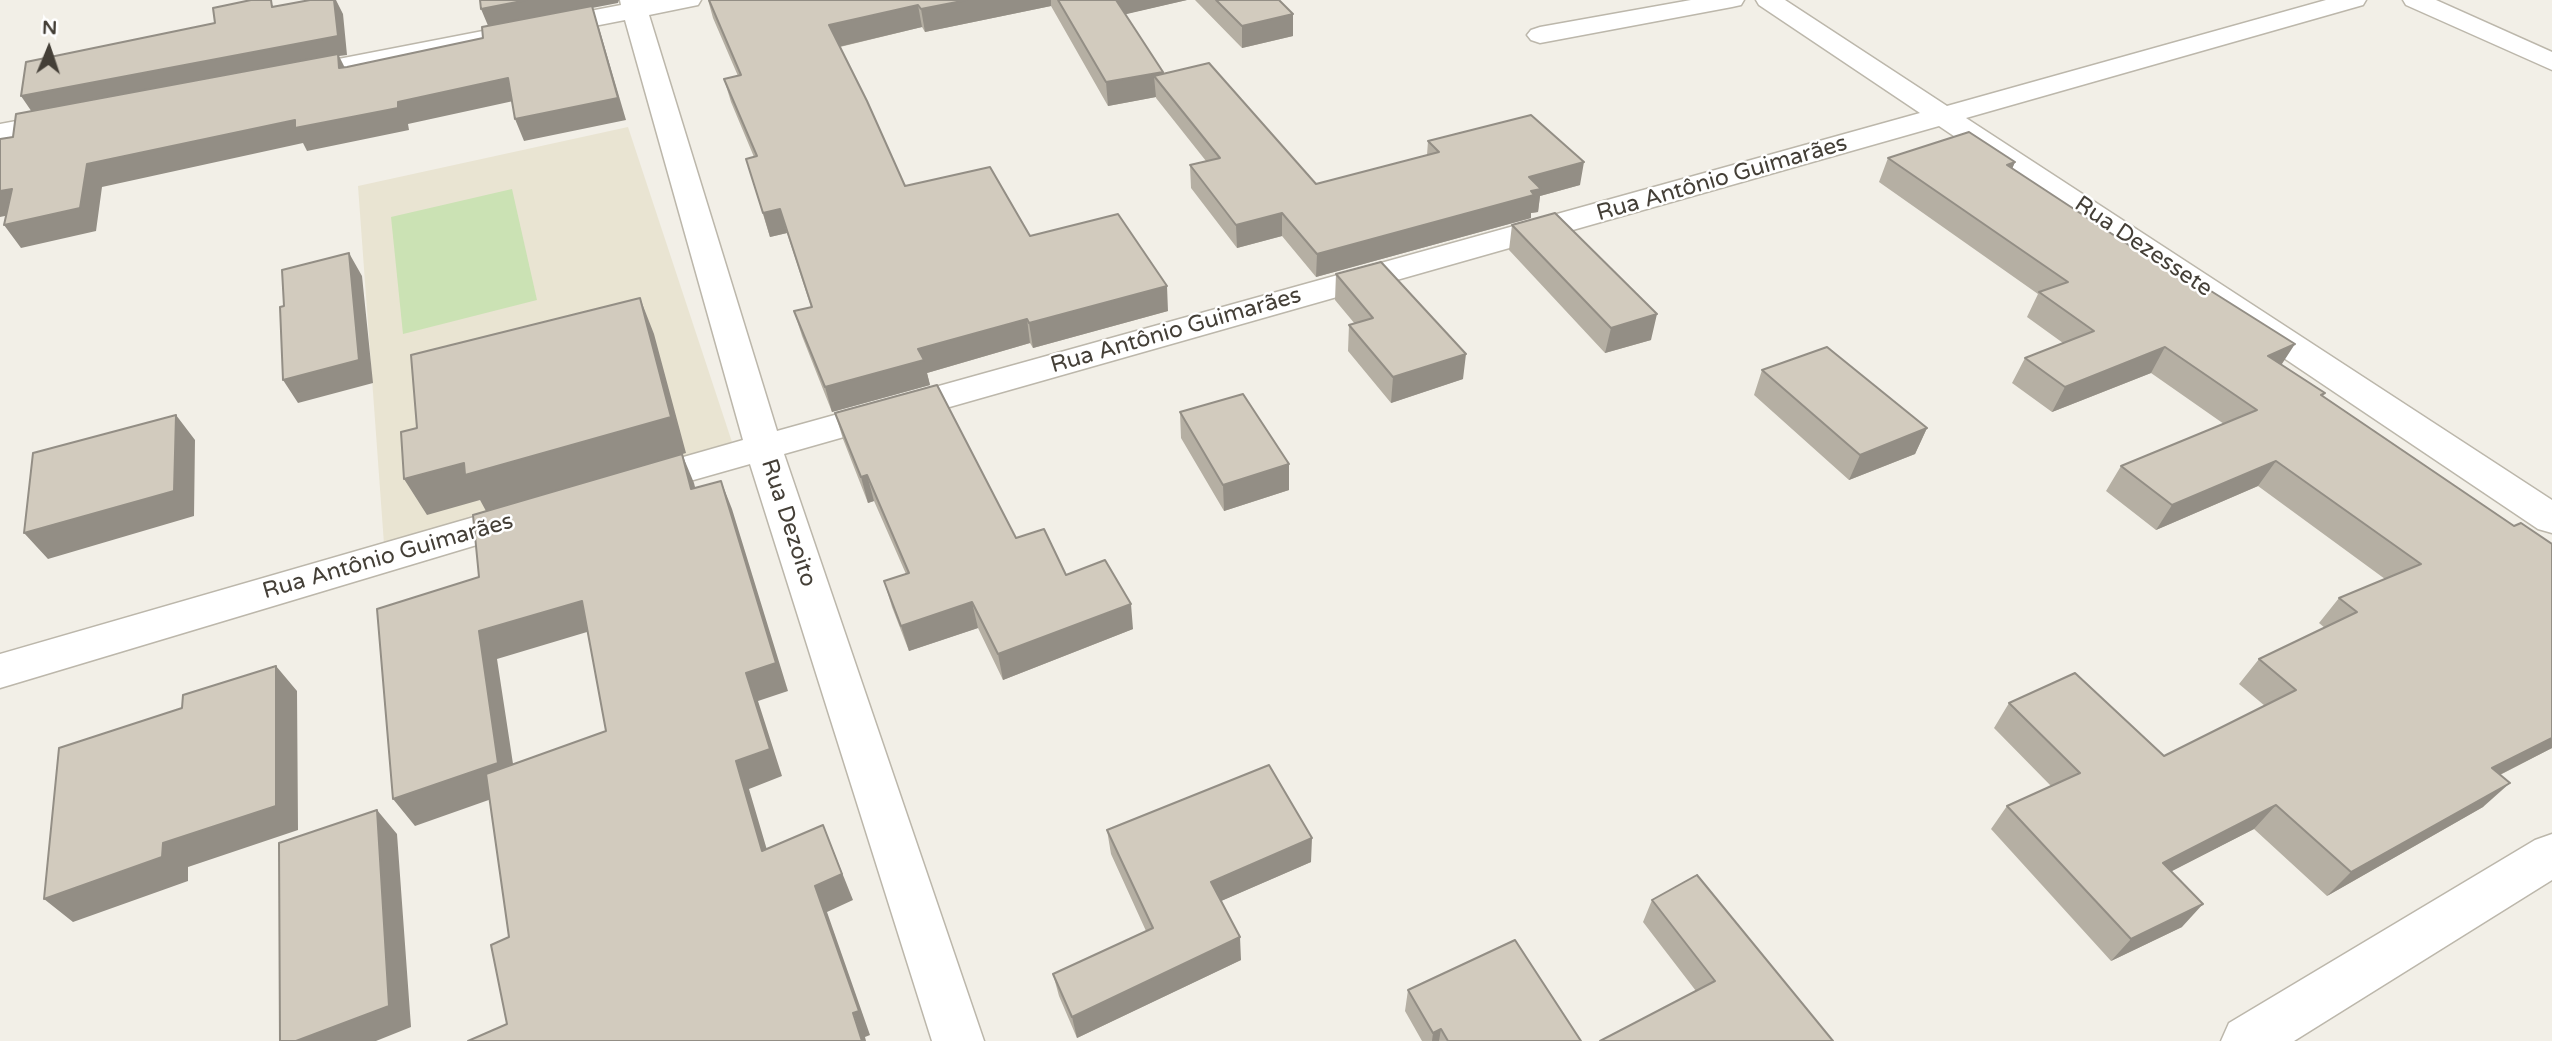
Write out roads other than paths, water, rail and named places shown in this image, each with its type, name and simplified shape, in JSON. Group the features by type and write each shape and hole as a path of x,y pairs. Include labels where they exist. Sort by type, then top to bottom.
{"street":[{"path":"270,80 633,5 689,0"},
{"path":"1540,34 1732,0"},
{"name":"Rua Dezessete","path":"1768,0 2552,519"},
{"name":"Rua Antônio Guimarães","path":"603,494 764,446 2354,0"},
{"path":"2415,0 2552,62"},
{"name":"Rua Dezoito","path":"633,5 764,446 958,1041"},
{"path":"0,132 94,114"},
{"name":"Rua Antônio Guimarães","path":"0,671 549,509"},
{"path":"2247,1041 2552,855"}]}
